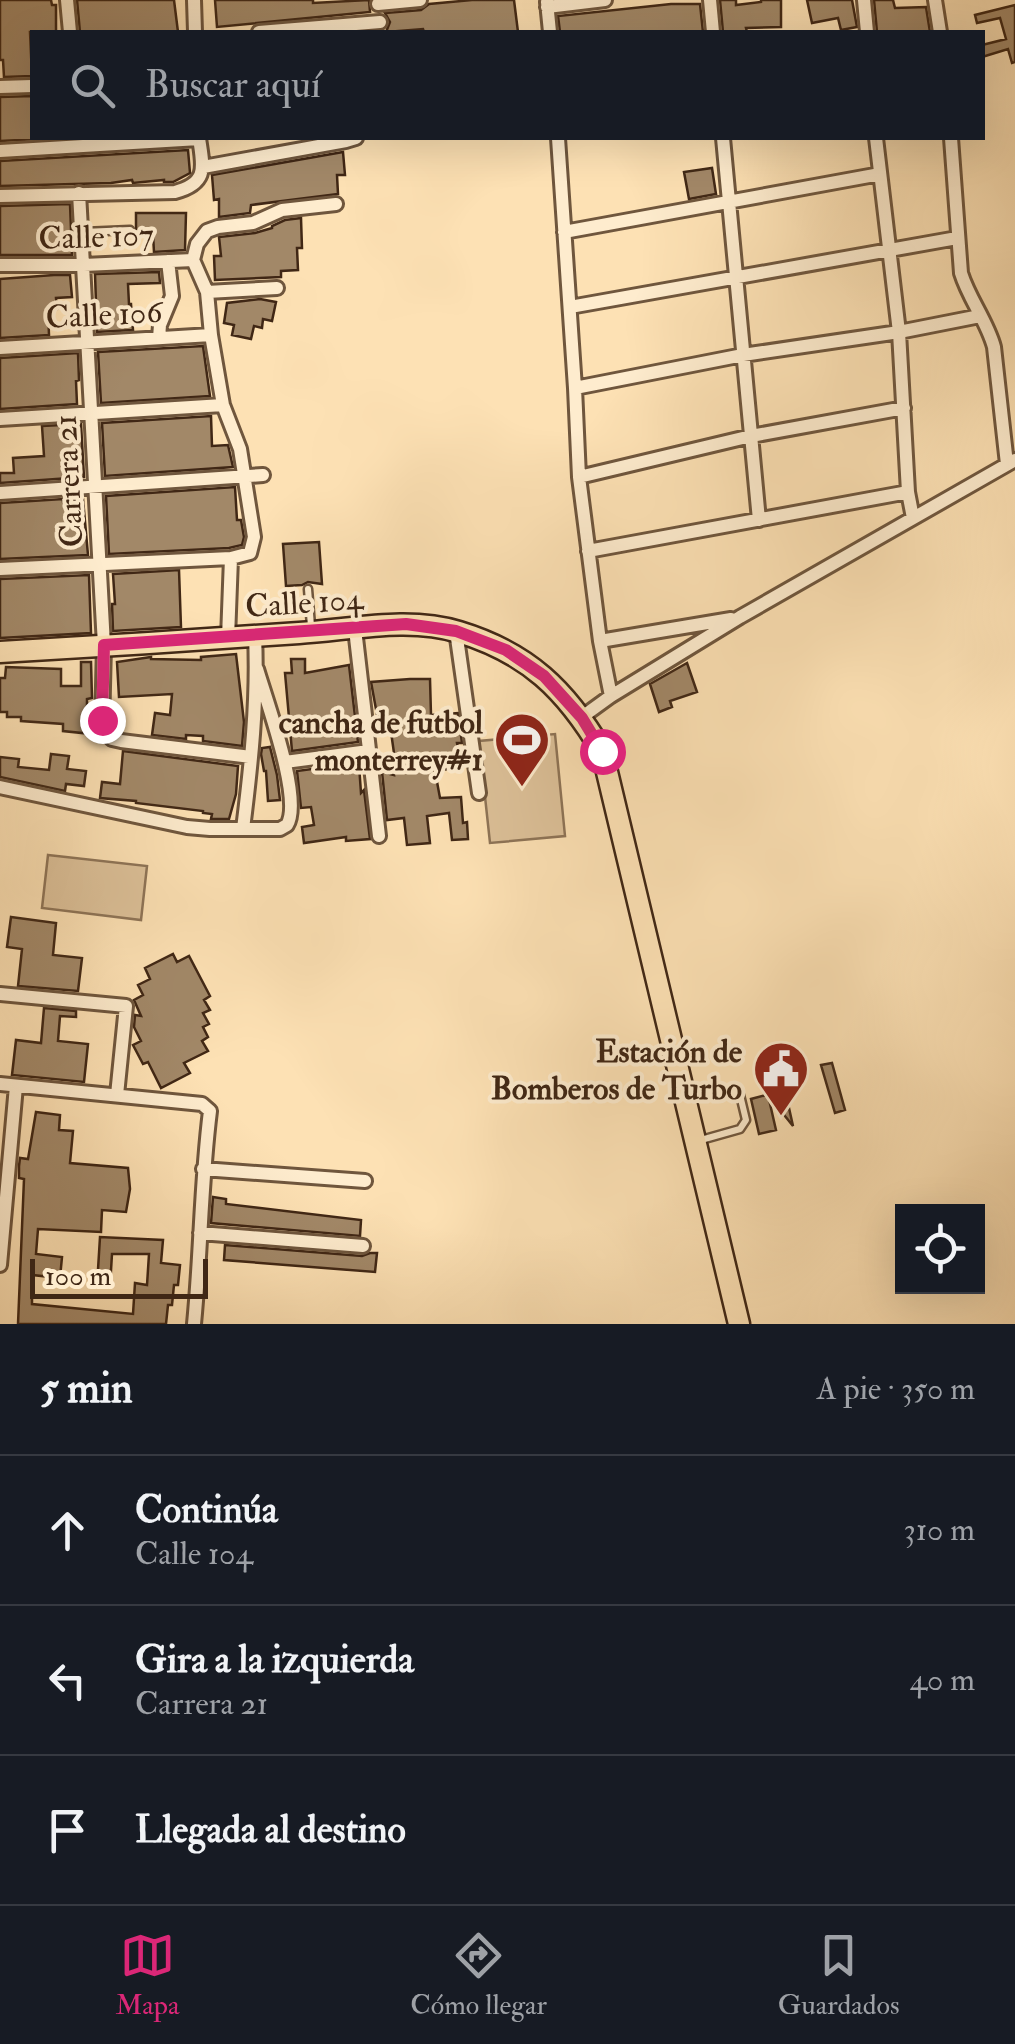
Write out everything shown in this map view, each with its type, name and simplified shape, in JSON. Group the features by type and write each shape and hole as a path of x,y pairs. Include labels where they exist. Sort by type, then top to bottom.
{"main road":[{"name":"Calle 104","path":"0,652 406,624 456,631 506,650 544,676 582,718 602,751 739,1324"}],"street":[{"path":"66,0 70,30"},
{"path":"194,0 194,30"},
{"path":"307,30 380,27 378,2 420,0"},
{"path":"550,30 547,3 605,0"},
{"path":"710,0 713,30"},
{"path":"864,0 866,30"},
{"path":"935,0 940,30"},
{"path":"0,88 30,86"},
{"path":"0,151 168,140"},
{"path":"0,196 175,192 190,188 203,167 199,140"},
{"path":"203,167 349,140"},
{"path":"558,140 579,477 611,696"},
{"path":"723,140 759,520"},
{"path":"876,140 899,332 908,492 913,518"},
{"path":"582,718 740,617 1011,462 991,334 961,273 951,140"},
{"path":"564,232 880,174"},
{"name":"Carrera 21","path":"80,194 104,645 102,728 112,739 251,756"},
{"path":"0,569 230,558 252,550 238,439 224,405 211,336 208,292 192,260 207,231 253,224 282,210 336,204"},
{"path":"570,306 957,238"},
{"name":"Calle 107","path":"0,265 192,260"},
{"path":"160,338 160,325 172,296 168,261"},
{"path":"208,292 277,288"},
{"path":"576,388 743,355 980,316"},
{"name":"Calle 106","path":"0,348 211,336"},
{"path":"0,419 224,405"},
{"path":"579,477 751,436 904,408"},
{"path":"0,493 263,475"},
{"path":"588,551 908,492"},
{"path":"228,638 230,558"},
{"path":"600,641 740,617"},
{"path":"356,629 379,836"},
{"path":"456,631 479,794"},
{"path":"243,829 257,669 255,636"},
{"path":"0,787 187,827 287,826 292,819 285,762 257,669"},
{"path":"285,762 369,751"},
{"path":"0,994 126,1006 117,1095"},
{"path":"0,1084 208,1107 194,1324"},
{"path":"0,1265 16,1086"},
{"path":"202,1168 365,1181"},
{"path":"200,1233 363,1246"}],"lane":[{"path":"83,232 130,230"},
{"path":"308,590 312,632"},
{"path":"696,1142 743,1125 746,1120 740,1095"}],"shaded area":[{"name":"cancha de futbol monterrey#1","path":"555,734 565,836 490,843 479,741"},
{"path":"48,855 147,866 141,920 42,908"}],"building":[{"path":"0,0 51,0 56,5 56,30 30,30 30,76 4,77 0,60"},
{"path":"77,0 174,0 178,30 80,30"},
{"path":"215,0 369,0 370,12 217,27"},
{"path":"514,0 518,30 387,30 390,22 385,13 421,10 429,4"},
{"path":"720,0 736,0 736,5 781,0 781,27 723,30"},
{"path":"807,0 852,0 857,27 841,30 838,18 812,23"},
{"path":"874,0 893,0 895,8 926,7 930,30 877,30"},
{"path":"700,4 703,30 560,30 558,16"},
{"path":"1015,5 1015,62 1012,63 1008,49 985,56 985,44 1006,39 1000,18 977,23 975,15"},
{"path":"30,96 30,139 0,141 0,97"},
{"path":"188,150 190,173 173,182 0,186 0,161"},
{"path":"343,152 345,175 337,175 338,194 251,205 250,213 219,217 212,175"},
{"path":"712,168 716,194 689,199 684,172"},
{"path":"70,204 72,255 0,255 0,206"},
{"path":"136,213 186,213 185,250 154,252 153,235 136,235"},
{"path":"301,218 298,270 281,271 281,277 215,280 214,256 221,256 219,237 255,233 285,220"},
{"path":"159,272 160,283 128,284 133,330 97,332 95,274"},
{"path":"70,275 72,297 56,298 57,309 48,310 49,335 0,338 0,279"},
{"path":"260,299 276,302 272,321 263,319 262,328 254,326 251,339 232,335 234,325 224,323 227,303"},
{"path":"203,346 210,396 101,403 98,352"},
{"path":"78,353 77,404 0,409 0,358"},
{"path":"211,416 212,446 228,445 233,467 105,476 102,423"},
{"path":"81,424 84,477 0,483 0,473 14,473 13,458 44,456 42,426"},
{"path":"235,487 242,545 109,554 106,496"},
{"path":"83,499 88,555 0,559 0,503"},
{"path":"319,542 322,584 286,586 283,544"},
{"path":"179,570 181,627 113,631 113,574"},
{"path":"89,575 91,633 0,638 0,579"},
{"path":"236,654 244,722 242,746 203,741 203,736 186,735 186,739 152,735 155,713 170,715 172,694 119,697 117,662 151,657 201,660"},
{"path":"291,659 305,659 305,673 349,665 358,742 292,751 285,673 292,673"},
{"path":"81,662 91,662 92,698 87,699 87,706 92,706 92,734 63,731 63,724 21,721 21,717 7,717 7,712 0,712 0,678 5,678 6,667 61,669 61,686 81,686"},
{"path":"687,663 697,692 670,701 672,707 659,712 650,684"},
{"path":"430,679 431,715 458,713 461,767 435,771 440,798 461,797 468,839 452,840 449,813 427,816 430,843 407,845 404,818 387,820 382,772 394,775 395,760 391,732 377,734 371,682"},
{"path":"270,747 280,800 268,801 261,754 262,748"},
{"path":"123,751 238,766 229,819 211,819 212,814 203,811 100,798 102,782 120,784"},
{"path":"51,754 69,756 67,769 86,771 84,786 66,784 65,791 0,777 0,757 19,759 18,767 49,770"},
{"path":"359,765 370,839 346,841 346,837 304,843 302,827 314,825 311,807 301,808 297,771"},
{"path":"11,917 56,923 53,955 82,958 78,991 18,986 22,949 7,947"},
{"path":"173,954 177,962 189,956 210,996 204,1000 210,1010 203,1013 209,1024 203,1027 208,1037 202,1041 208,1051 184,1063 190,1073 161,1088 148,1062 143,1064 133,1045 141,1041 134,1027 135,1015 141,1016 134,1000 143,995 138,985 150,979 145,968"},
{"path":"44,1008 76,1011 76,1017 60,1016 58,1041 88,1044 84,1082 12,1075 16,1040 41,1043"},
{"path":"832,1063 845,1110 835,1113 821,1065"},
{"path":"785,1090 793,1126 768,1095 776,1130 759,1134 751,1099"},
{"path":"36,1112 60,1115 59,1130 73,1131 70,1163 128,1168 130,1189 126,1212 102,1210 101,1232 38,1229 36,1254 62,1257 60,1278 32,1275 32,1304 133,1314 135,1283 147,1285 149,1254 112,1254 110,1287 97,1286 100,1237 163,1240 161,1263 180,1265 166,1324 18,1324 24,1179 19,1178 19,1166 20,1158 28,1159"},
{"path":"213,1197 226,1199 226,1204 361,1220 360,1236 211,1223"},
{"path":"225,1245 362,1256 377,1253 375,1272 224,1260"}],"place":[{"name":"cancha de futbol monterrey#1","path":"522,789"},
{"name":"Estación de Bomberos de Turbo","path":"781,1118"}],"route":[{"path":"102,720 104,645 406,624 456,631 506,650 544,676 582,718 602,751"}]}
